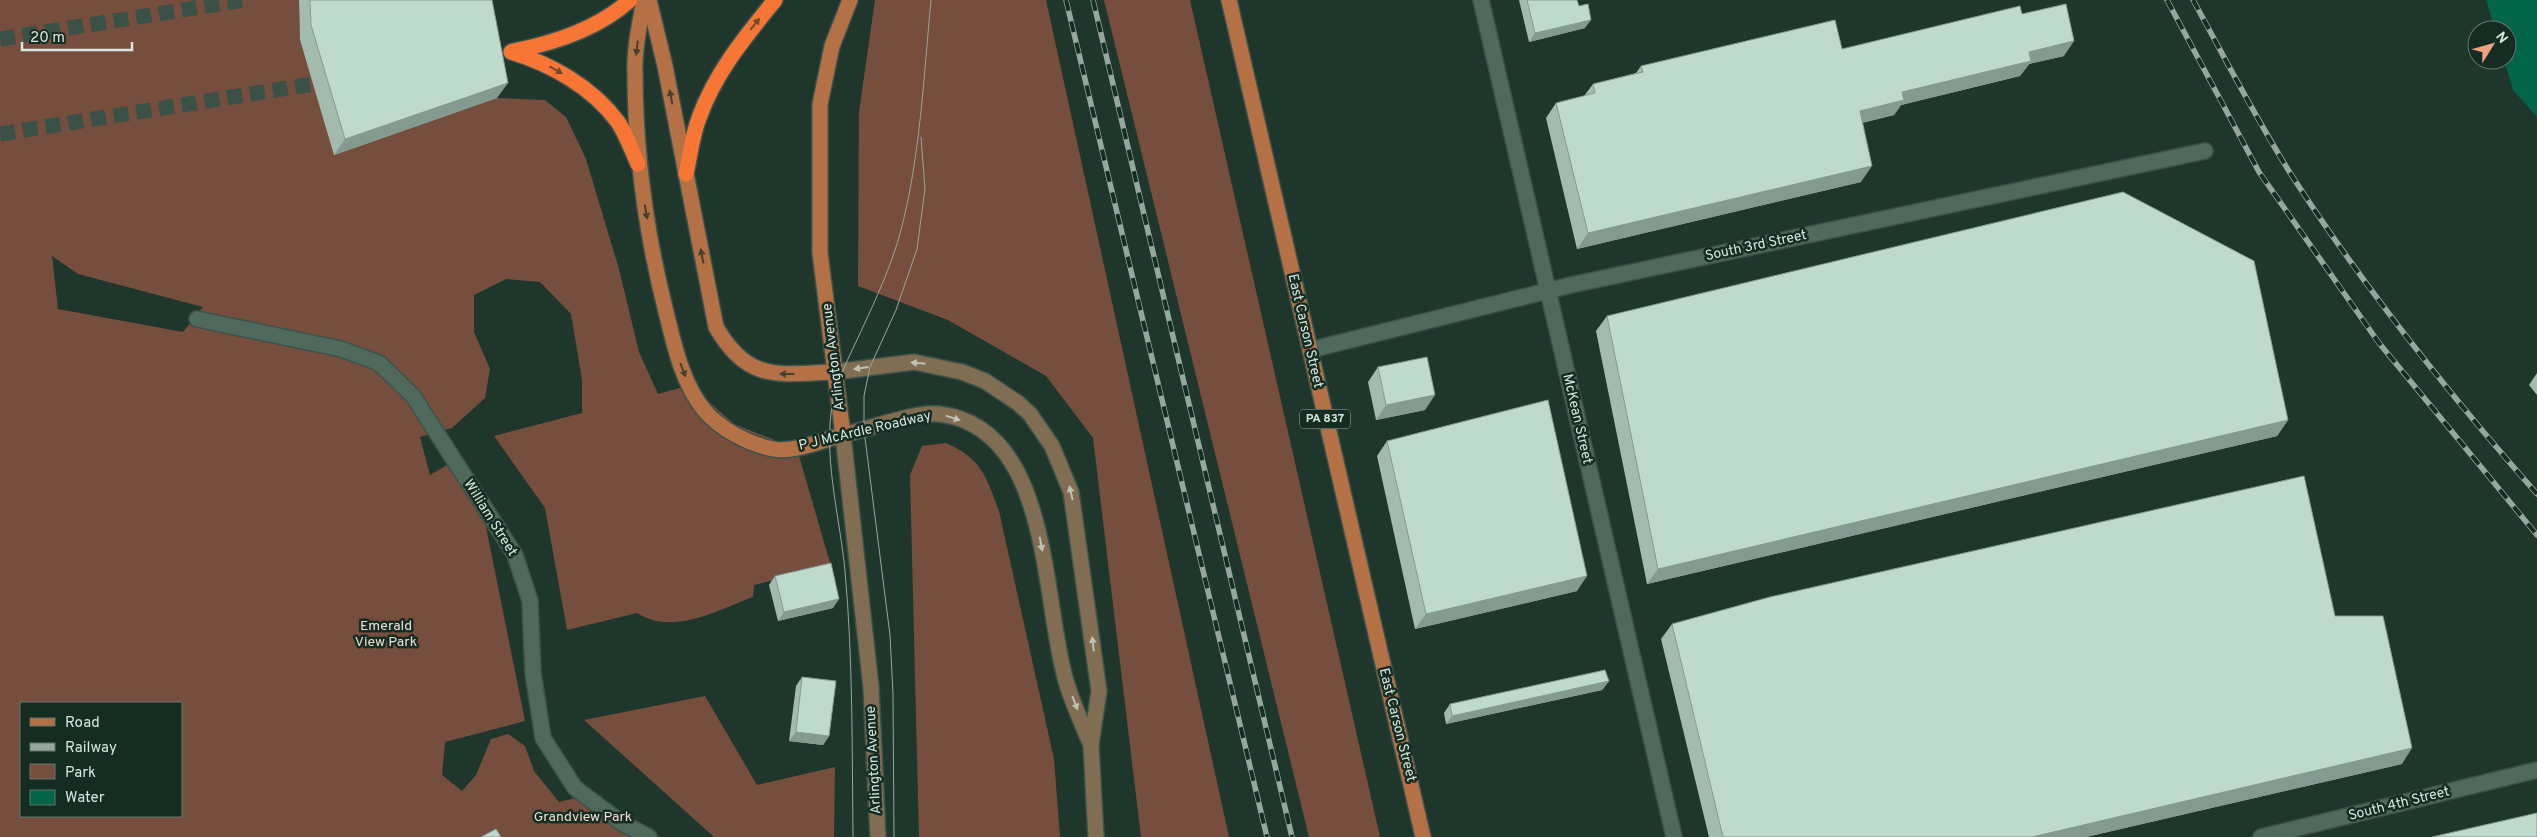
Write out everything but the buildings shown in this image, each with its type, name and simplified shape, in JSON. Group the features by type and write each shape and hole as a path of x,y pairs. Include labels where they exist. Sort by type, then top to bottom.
{"highway":[{"path":"494,54 546,45 590,27 630,0"},
{"path":"686,174 698,120 712,86 736,48 775,0"},
{"path":"511,52 537,60 566,76 594,97 618,123 638,164"}],"main road":[{"name":"P J McArdle Roadway","path":"644,0 634,69 638,164 654,266 674,343 686,376 704,410 742,438 773,449 785,449 888,422 938,414 952,417 978,429 1003,450 1012,461 1025,488 1038,529 1066,680 1091,745"},
{"path":"649,0 665,66 716,327 730,349 751,366 766,373 835,372"},
{"name":"Arlington Avenue","path":"850,0 832,46 820,104 820,253 843,435 871,687 878,837"},
{"name":"East Carson Street","path":"1229,0 1423,837"},
{"name":"P J McArdle Roadway","path":"835,372 914,362 946,367 985,381 1018,403 1030,414 1052,446 1071,492 1099,692 1091,745 1096,837"}],"street":[{"name":"McKean Street","path":"1481,0 1674,837"},
{"name":"South 3rd Street","path":"1310,350 1548,292 1581,282 2205,151"},
{"name":"William Street","path":"197,319 348,352 379,363 413,396 515,555 530,601 533,673 543,738 575,788 622,823 649,837"},
{"name":"South 4th Street","path":"2261,837 2537,770"}],"green space":[{"path":"0,0 299,0 300,40 335,154 497,98 545,100 566,117 586,159 619,269 639,352 658,394 690,385 734,424 797,449 831,566 754,585 753,597 695,618 665,622 637,613 567,630 545,508 494,436 582,413 582,380 571,314 540,282 506,279 474,295 474,332 490,369 485,398 452,428 420,437 430,475 449,464 484,517 525,721 445,742 442,775 462,791 476,775 491,739 508,734 525,746 534,771 559,802 589,795 639,837 0,837","holes":["52,256 78,274 203,307 183,332 58,309"]},
{"path":"875,0 1046,0 1229,837 1141,837 1093,438 1046,376 948,320 858,286 859,112"},
{"path":"1104,0 1190,0 1380,837 1309,837"},
{"path":"946,443 968,455 975,462 986,478 999,511 1054,759 1060,837 919,837 910,475 922,446"},
{"path":"705,696 757,785 835,767 834,837 714,837 584,720"}],"water":[{"path":"2486,0 2537,0 2537,117 2513,90 2507,70 2517,70 2517,20 2492,20"}],"tunnel":[{"path":"0,39 245,0"},
{"path":"0,134 332,81"}],"tram line":[{"path":"853,837 852,704 849,638 843,551 831,473 831,413 839,380 884,280 901,230 917,145 931,0"},
{"path":"894,837 893,694 890,635 864,430 864,396 870,367 896,310 917,249 925,189 921,137"}],"railway":[{"path":"1066,0 1267,837"},
{"path":"1093,0 1292,837"},
{"path":"2167,0 2259,172 2379,343 2537,535"},
{"path":"2193,0 2267,135 2294,179 2350,261 2440,380 2537,494"}],"park label":[{"name":"Emerald View Park","path":"386,634"},
{"name":"Grandview Park","path":"583,817"}]}
